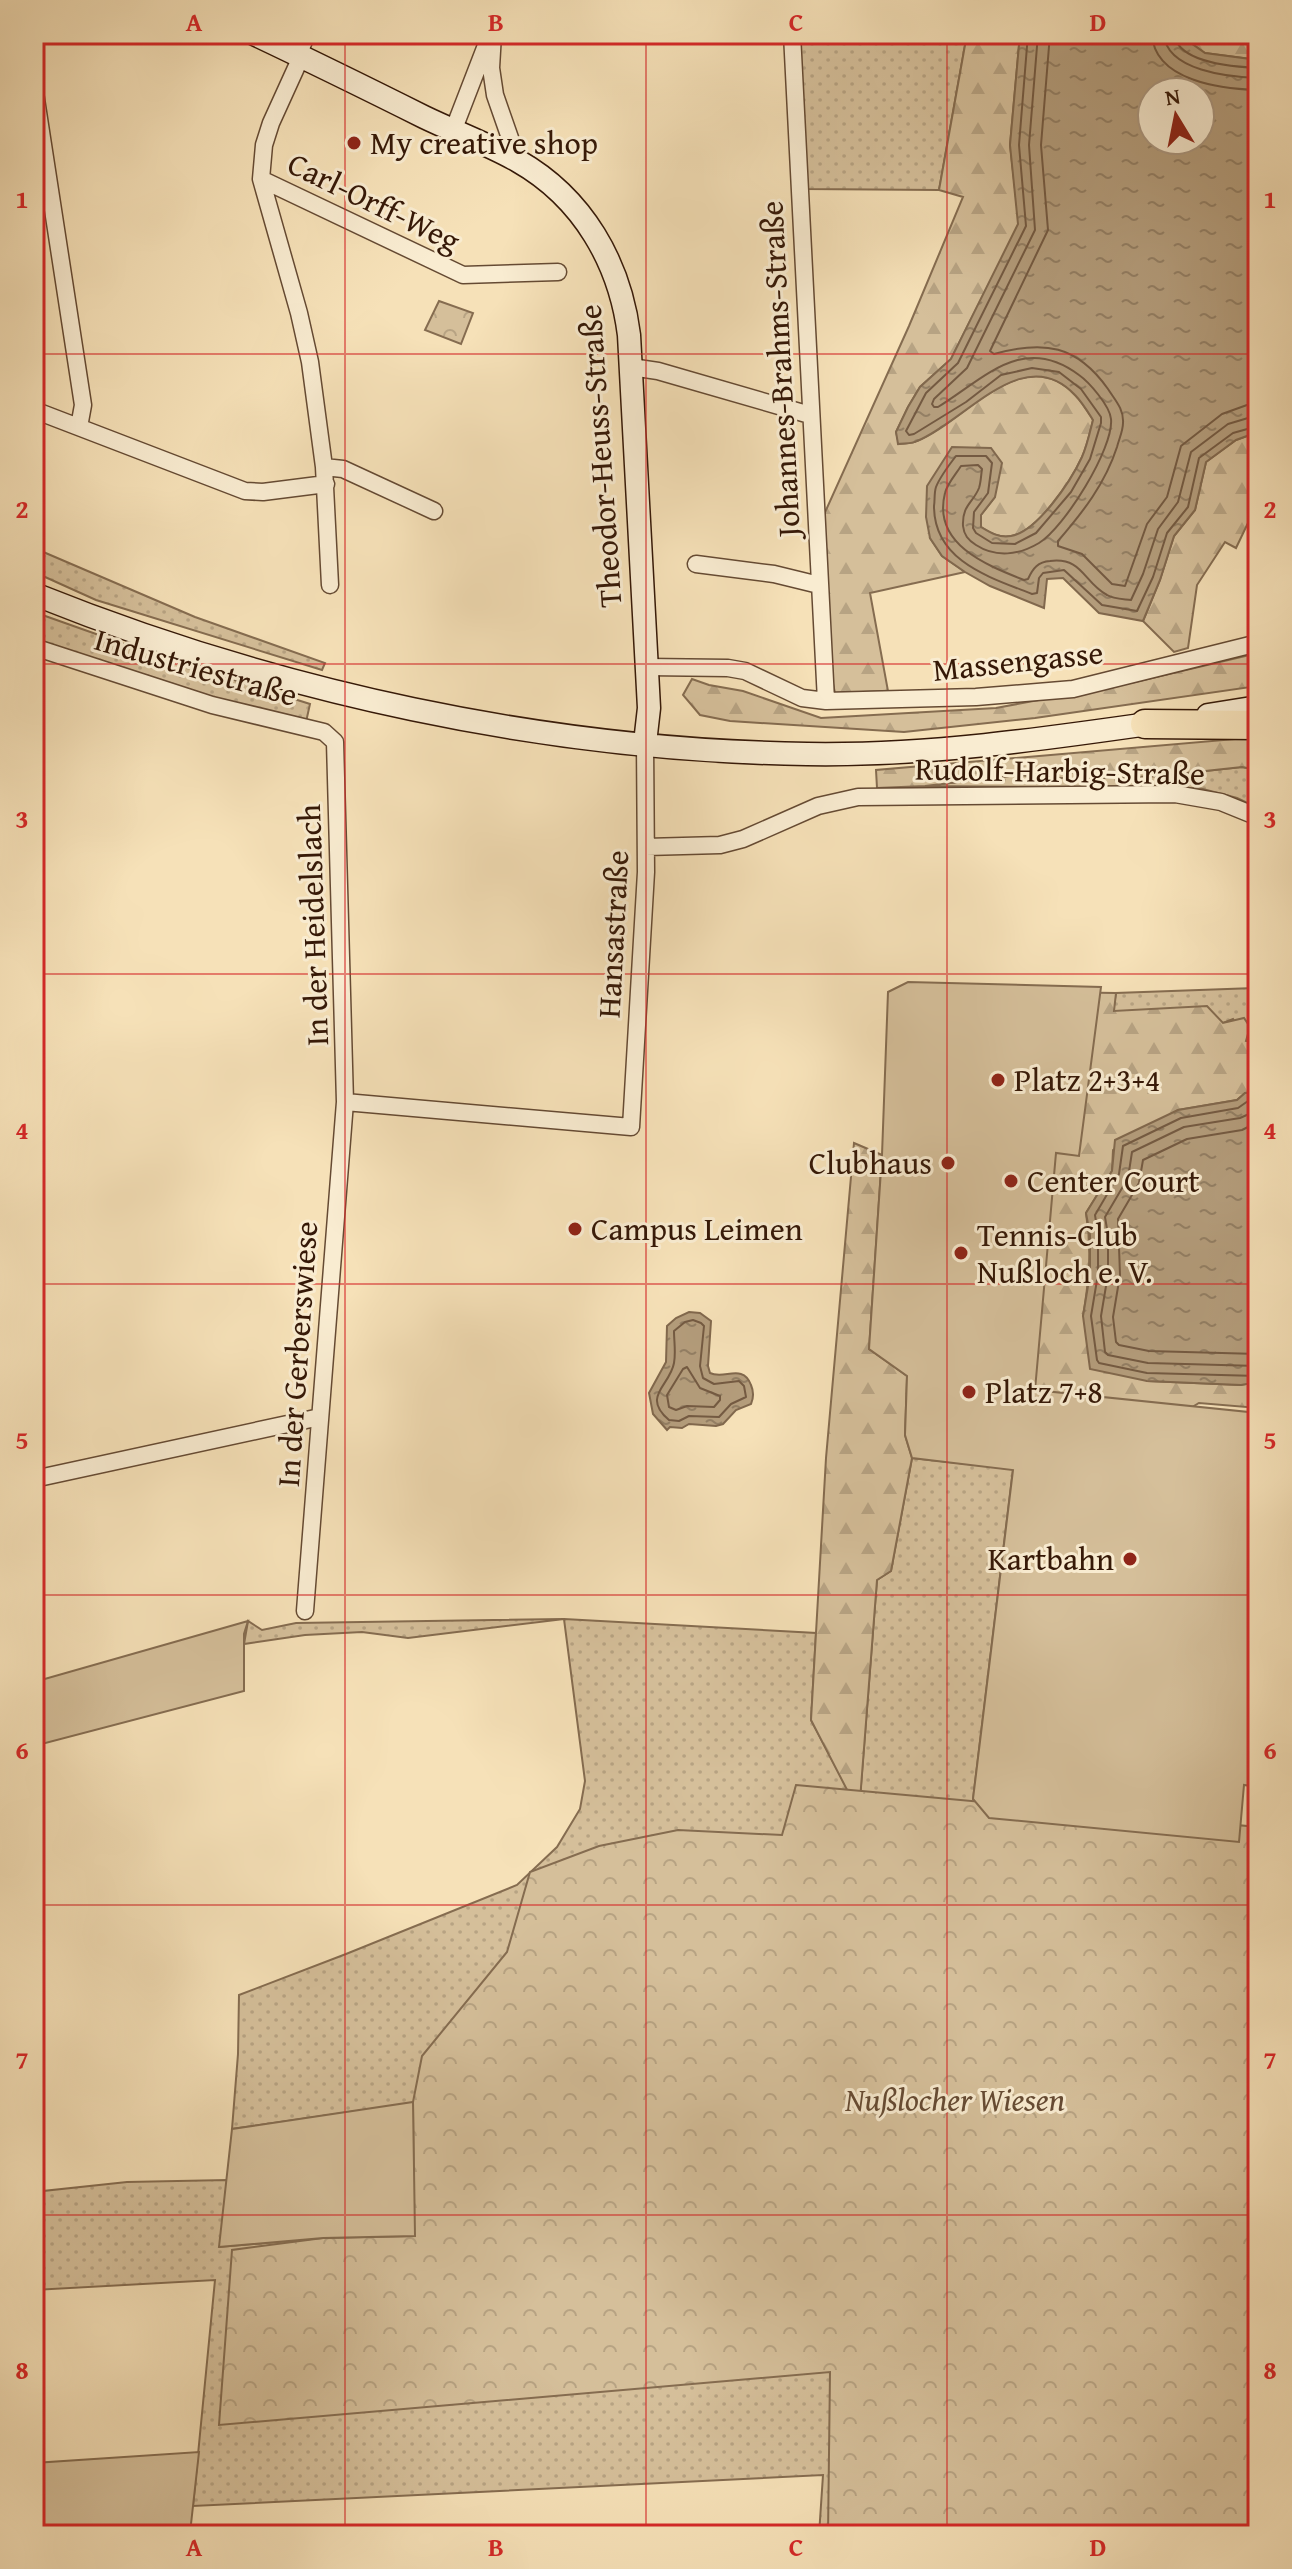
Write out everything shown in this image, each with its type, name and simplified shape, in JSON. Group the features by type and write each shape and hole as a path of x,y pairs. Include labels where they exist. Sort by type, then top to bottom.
{"highway":[{"path":"1145,724 1258,725"}],"main road":[{"name":"Theodor-Heuss-Straße","path":"254,34 518,161 546,180 576,209 608,256 626,310 631,367 649,708 645,743"},
{"path":"34,594 168,644 305,685 466,719 645,743 752,751 855,753 947,749 1258,707"}],"street":[{"path":"307,34 264,145 261,179 310,362 325,476 330,585"},
{"path":"453,131 492,34"},
{"path":"492,34 491,68 495,95 518,161"},
{"name":"Johannes-Brahms-Straße","path":"792,34 826,701"},
{"path":"34,86 83,405 79,427"},
{"name":"Carl-Orff-Weg","path":"261,179 463,275 558,272"},
{"path":"631,367 658,371 810,415"},
{"path":"34,410 245,491 263,492 343,469 434,511"},
{"path":"696,564 774,574 819,585"},
{"name":"Massengasse","path":"647,667 745,671 802,698 826,701 976,697 1073,689 1258,643"},
{"name":"Industriestraße","path":"34,647 212,705 324,732 333,738 336,747"},
{"name":"Hansastraße","path":"345,1102 631,1127 646,847 645,743"},
{"name":"In der Heidelslach","path":"336,747 345,1102"},
{"name":"Rudolf-Harbig-Straße","path":"646,847 720,845 743,839 818,806 858,797 1175,794 1221,802 1258,817"},
{"name":"In der Gerberswiese","path":"305,1611 345,1102"},
{"path":"34,1479 320,1417"}],"green space":[{"path":"797,34 967,34 939,190 805,189"},
{"path":"967,34 1020,34 1010,145 1019,224 951,359 920,387 908,407 896,432 899,444 915,442 935,431 1015,380 1036,376 1056,380 1075,395 1093,420 1077,467 1052,504 1032,525 1011,536 995,534 981,527 981,515 995,497 930,538 942,556 965,572 870,593 888,691 835,693 822,519 963,197 939,190"},
{"path":"1178,34 1258,34 1258,60 1205,53"},
{"path":"439,301 473,313 461,344 425,330"},
{"path":"1258,432 1258,502 1236,548 1225,542 1197,585 1188,648 1174,652 1143,621 1174,536 1195,510 1206,462 1236,440"},
{"path":"34,548 195,617 325,663 322,670 96,600 34,572"},
{"path":"34,612 158,656 310,704 306,722 214,698 34,640"},
{"path":"1258,653 1258,686 1035,718 904,732 730,721 700,715 683,695 692,679 743,691 821,718 996,708 1135,682"},
{"path":"1258,737 1258,770 1242,767 1159,776 1077,779 1018,775 925,786 877,788 876,770"},
{"path":"1242,767 1258,770 1258,808 1237,798 1199,788 925,786 1018,775 1077,779 1159,776"},
{"path":"1258,979 1258,1038 1253,1042 1246,1041 1233,1019 1223,1023 1113,1011 1116,993 1255,988"},
{"path":"908,982 1101,987 1079,1156 1056,1153 1035,1390 1258,1413 1258,1787 1244,1785 1239,1842 989,1818 973,1799 1013,1470 912,1458 905,1435 907,1376 869,1349 882,1155 888,992"},
{"path":"903,990 1116,993 1114,1011 1207,1006 1223,1023 1244,1018 1250,1027 1246,1041 1253,1042 1258,1038 1258,1092 1245,1093 1237,1100 1178,1110 1113,1150 1112,1171 1086,1213 1089,1265 1083,1316 1147,1381 1240,1385 1258,1382 1258,1408 1199,1403 1172,1419 1018,1477"},
{"path":"854,1143 882,1155 869,1349 907,1376 905,1435 912,1458 891,1571 877,1580 859,1813 811,1720 826,1458"},
{"name":"Nußlocher Wiesen","path":"912,1458 1013,1469 973,1799 982,1812 1258,2535 819,2535 823,2475 193,2506 215,2280 34,2290 34,2192 127,2182 227,2180 220,2247 323,2238 414,2236 413,2103 232,2129 239,1995 517,1885 557,1847 580,1809 585,1781 564,1619 816,1633 811,1720 859,1811 877,1580 891,1571"},
{"path":"564,1619 408,1638 362,1632 305,1635 244,1644 248,1621 262,1630 296,1623"},
{"path":"248,1621 244,1634 244,1691 34,1746 34,1682"},
{"name":"Nußlocher Wiesen","path":"796,1785 1258,1827 1258,2535 828,2535 830,2372 219,2425 232,2250 323,2238 414,2236 413,2102 422,2056 507,1952 530,1872 599,1846 678,1830 782,1835"},
{"path":"413,2102 415,2236 323,2238 219,2247 232,2129"},
{"path":"199,2452 190,2533 34,2535 34,2463"}],"water":[{"path":"1020,34 1178,34 1205,53 1258,60 1258,432 1236,440 1206,462 1195,510 1174,536 1143,621 1099,613 1063,578 1047,579 1044,608 965,572 942,556 930,538 926,517 927,486 952,447 991,448 1002,463 995,497 981,515 981,527 988,531 999,536 1021,532 1052,504 1082,457 1093,420 1075,395 1056,380 1036,376 1015,380 915,442 898,444 896,432 908,407 920,387 951,359 1018,224 1010,145"},
{"path":"1258,1092 1258,1382 1241,1385 1147,1381 1090,1369 1083,1316 1090,1274 1090,1235 1086,1213 1112,1171 1115,1140 1178,1110 1237,1100 1245,1093"},
{"path":"689,1312 700,1313 711,1321 710,1373 738,1373 748,1378 753,1399 751,1404 736,1410 723,1424 689,1424 667,1430 653,1414 649,1393 666,1362 667,1326"}],"place":[{"name":"My creative shop","path":"354,143"},
{"name":"Platz 2+3+4","path":"998,1080"},
{"name":"Clubhaus","path":"948,1163"},
{"name":"Center Court","path":"1011,1181"},
{"name":"Campus Leimen","path":"575,1229"},
{"name":"Tennis-Club Nußloch e. V.","path":"961,1253"},
{"name":"Platz 7+8","path":"969,1392"},
{"name":"Kartbahn","path":"1130,1559"}]}
